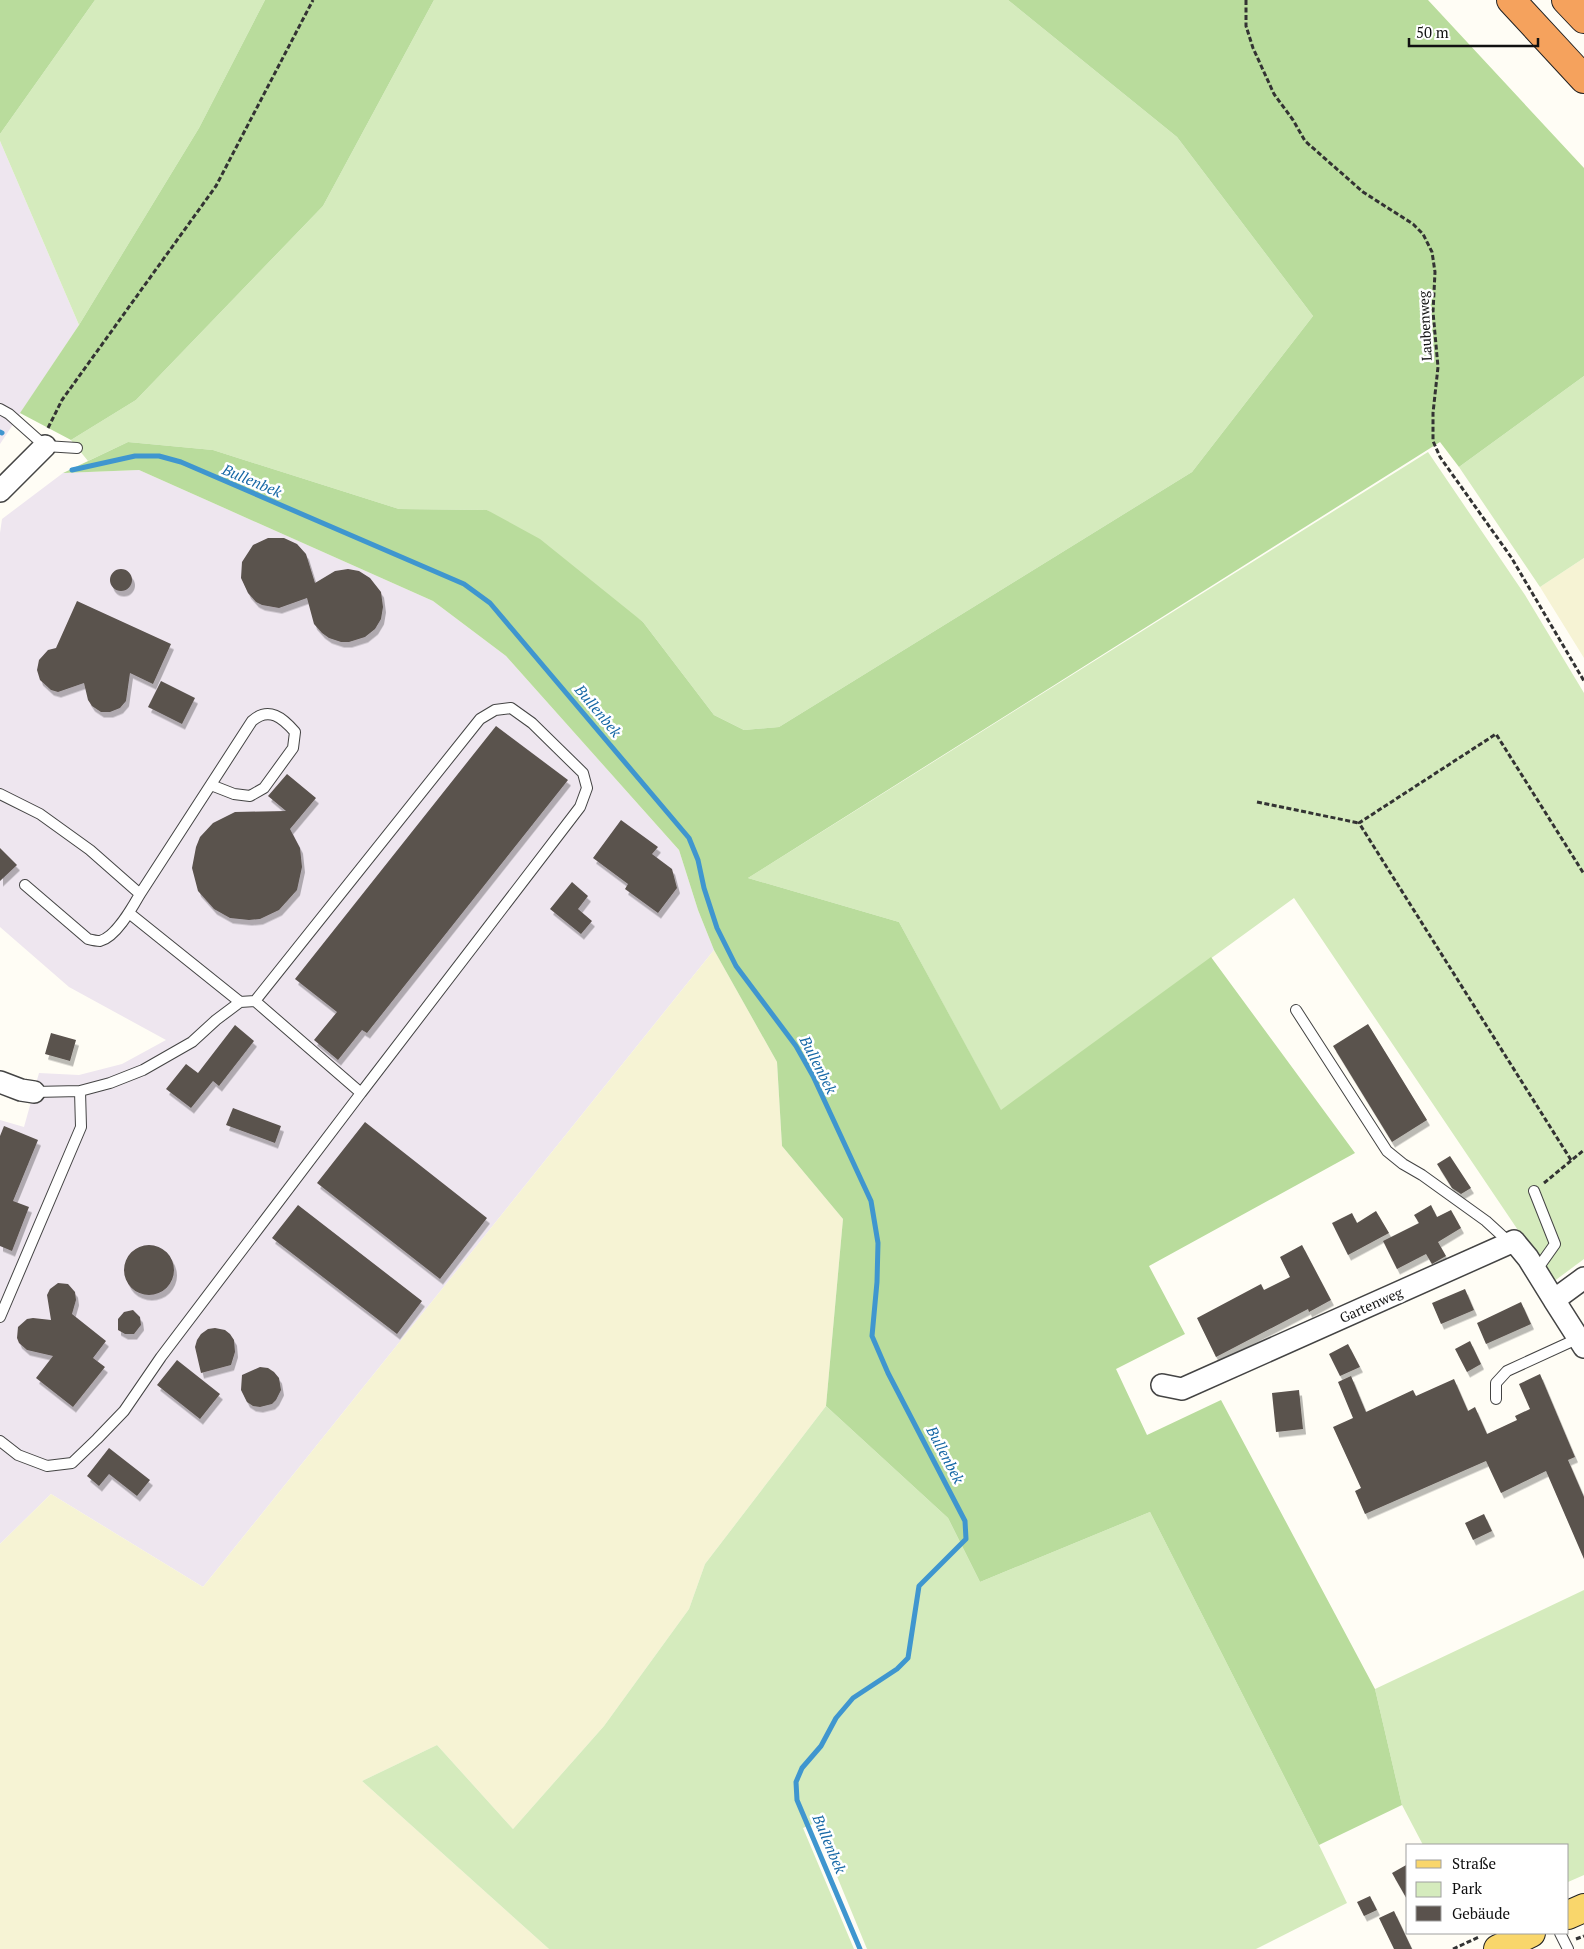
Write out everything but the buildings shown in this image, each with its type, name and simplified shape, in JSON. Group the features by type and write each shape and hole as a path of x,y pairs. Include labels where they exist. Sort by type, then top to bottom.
{"highway":[{"path":"1511,0 1584,79"},
{"path":"1566,0 1584,20"}],"main road":[{"path":"1569,1915 1584,1908"}],"street":[{"path":"0,492 45,446"},
{"path":"0,1082 21,1090 34,1092"},
{"path":"1510,1243 1514,1241 1536,1271 1581,1342"},
{"name":"Gartenweg","path":"1162,1385 1182,1389 1510,1243"},
{"path":"1554,1300 1584,1278"}],"lane":[{"path":"0,408 45,446 77,448"},
{"path":"0,1440 18,1455 48,1466 72,1463 124,1411 161,1357 580,807 588,788 583,773 532,723 511,708 494,710 480,719 255,1001"},
{"path":"25,885 88,939 98,941 109,937 129,913 140,894 252,721 259,716 274,714 286,721 296,732 293,748 264,788 250,796 234,794 211,785"},
{"path":"0,794 40,814 90,850 140,894"},
{"path":"129,913 240,1002"},
{"path":"34,1092 80,1090 110,1083 192,1042 216,1020 240,1002 255,1001 361,1093"},
{"path":"1296,1010 1387,1151 1402,1164 1422,1175 1486,1221 1510,1243"},
{"path":"0,1317 81,1128 80,1090"},
{"path":"1534,1191 1555,1244 1536,1271"},
{"path":"1496,1399 1496,1383 1508,1371 1581,1342"},
{"path":"1560,1934 1568,1949"}],"path":[{"path":"45,446 47,430 62,400 216,186 313,0"},
{"name":"Laubenweg","path":"1246,0 1246,26 1253,48 1274,94 1293,120 1305,141 1362,192 1413,224 1423,234 1432,252 1434,272 1433,312 1438,367 1433,413 1433,441 1440,458 1511,557 1584,682"},
{"path":"1257,802 1359,823 1496,734 1584,874"},
{"path":"1359,823 1571,1160"},
{"path":"1534,1191 1584,1150"},
{"path":"1453,1949 1508,1942"}],"shaded area":[{"path":"0,141 79,325 0,444"},
{"path":"139,470 433,601 506,656 679,850 698,910 714,950 203,1587 51,1494 0,1544 0,1120 24,1127 39,1073 79,1075 122,1064 166,1040 69,987 0,927 0,533 2,519 63,473"},
{"path":"1584,558 1584,658 1540,587"},
{"path":"714,950 777,1062 782,1146 843,1219 826,1406 705,1564 689,1609 604,1726 513,1829 437,1745 362,1781 549,1949 0,1949 0,1544 51,1494 203,1587"}],"green space":[{"path":"0,0 95,0 0,134"},
{"path":"95,0 265,0 199,128 79,325 0,141 0,134"},
{"path":"265,0 434,0 323,206 136,400 71,440 20,413 79,325 199,128"},
{"path":"434,0 1008,0 1177,137 1313,316 1192,472 779,727 744,730 714,715 643,622 487,510 399,509 213,450 128,442 88,461 71,440 136,400 323,206"},
{"path":"1008,0 1428,0 1584,168 1584,376 1459,467 1440,442 748,878 899,922 1001,1110 1211,957 1355,1153 1149,1266 1185,1334 1116,1369 1147,1435 1221,1400 1375,1689 1402,1805 1319,1845 1150,1512 980,1582 948,1518 826,1406 843,1219 782,1146 777,1062 714,950 698,910 679,850 506,656 433,601 139,470 63,473 128,442 213,450 399,509 487,510 540,539 643,622 714,715 744,730 779,727 1192,472 1313,316 1177,137"},
{"path":"1584,376 1584,558 1540,587 1459,467"},
{"path":"1428,452 1525,595 1584,693 1584,1259 1553,1282 1294,898 1001,1111 899,922 748,878"},
{"path":"826,1406 948,1518 980,1582 1150,1512 1347,1903 1256,1949 867,1949 815,1823 803,1828 854,1949 549,1949 362,1781 437,1745 513,1829 604,1726 689,1609 705,1564"},
{"path":"1584,1590 1584,1875 1569,1882 1569,1844 1422,1844 1402,1805 1375,1689"}],"waterway":[{"name":"Bullenbek","path":"72,470 135,456 159,456 181,462 464,584 490,603 689,838 698,860 704,888 717,928 736,966 796,1046 813,1076 871,1201 878,1243 877,1282 872,1336 888,1373 965,1521 966,1539 919,1586 908,1658 897,1669 853,1698 836,1718 821,1746 802,1768 796,1782 797,1800 860,1949"}]}
